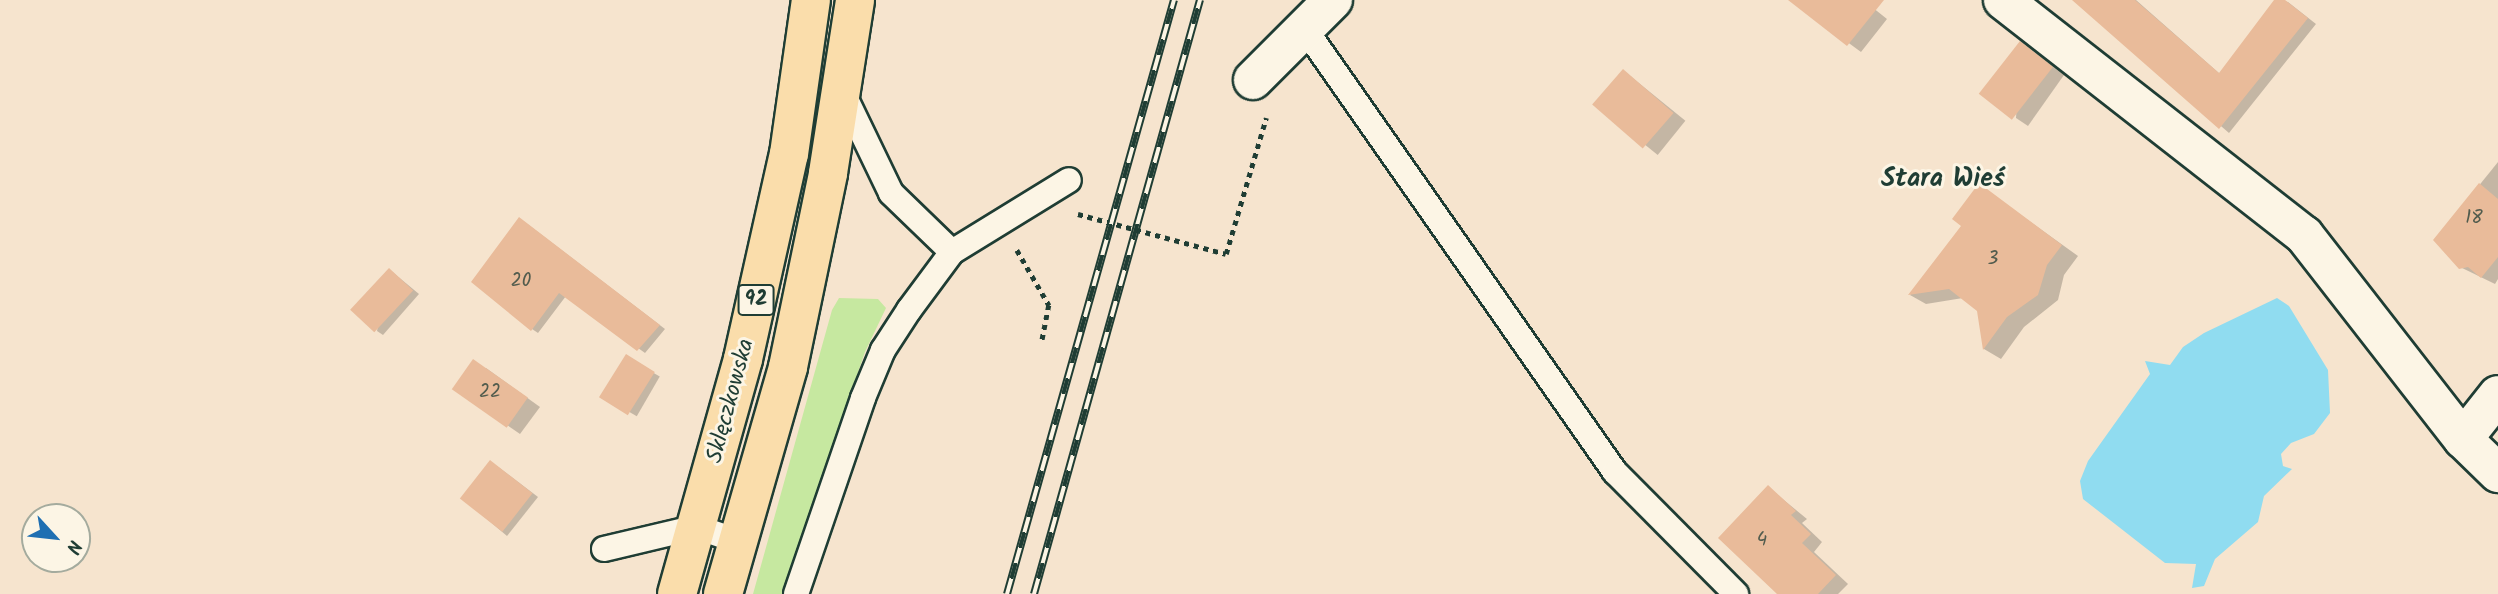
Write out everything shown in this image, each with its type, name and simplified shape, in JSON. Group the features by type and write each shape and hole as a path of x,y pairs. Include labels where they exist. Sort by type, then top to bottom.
{"main road":[{"name":"Sklęczkowska","path":"677,594 743,359 789,154 811,0"},
{"name":"Sklęczkowska","path":"723,594 788,367 842,91 855,0"}],"street":[{"path":"1253,80 1333,0"},
{"path":"2003,0 2304,235 2463,439 2498,473"},
{"path":"2463,439 2498,395"}],"lane":[{"path":"1305,29 1615,472 1736,594"},
{"path":"842,91 891,193 952,252"},
{"path":"796,594 883,350 952,252 1069,180"},
{"path":"604,549 697,527 740,542"}],"path":[{"path":"1066,211 1226,254 1267,115"},
{"path":"1004,251 1014,244 1049,306 1042,341"}],"green space":[{"path":"839,298 878,299 886,308 865,352 782,594 753,594 832,310"}],"water":[{"path":"2277,298 2289,306 2328,370 2330,413 2314,434 2291,443 2281,454 2283,466 2292,469 2264,496 2258,522 2215,559 2204,586 2192,588 2196,564 2165,563 2083,499 2080,481 2088,461 2150,374 2145,361 2170,365 2183,347 2204,333"}],"building":[{"path":"1788,0 1884,0 1847,46"},
{"path":"2072,0 2135,0 2219,73 2274,0 2285,0 2308,18 2219,129"},
{"path":"2020,41 2053,67 2012,120 1979,94"},
{"path":"1623,69 1674,113 1643,148 1592,104"},
{"path":"1979,183 2062,245 2047,265 2038,295 2007,317 1983,350 1977,311 1949,289 1908,295 1961,226 1952,219"},
{"path":"2479,183 2498,199 2498,257 2481,278 2468,267 2459,269 2433,240"},
{"path":"519,217 660,325 637,351 559,293 531,331 471,282"},
{"path":"389,268 413,291 374,332 350,310"},
{"path":"626,354 655,372 628,415 599,397"},
{"path":"473,359 528,397 507,428 452,389"},
{"path":"490,460 533,493 502,532 460,499"},
{"path":"1768,485 1796,511 1791,515 1811,534 1802,543 1836,575 1818,594 1777,594 1718,538"}],"railway":[{"path":"1007,594 1174,0"},
{"path":"1034,594 1200,0"}],"district":[{"name":"Stara Wieś","path":"1943,180"}]}
